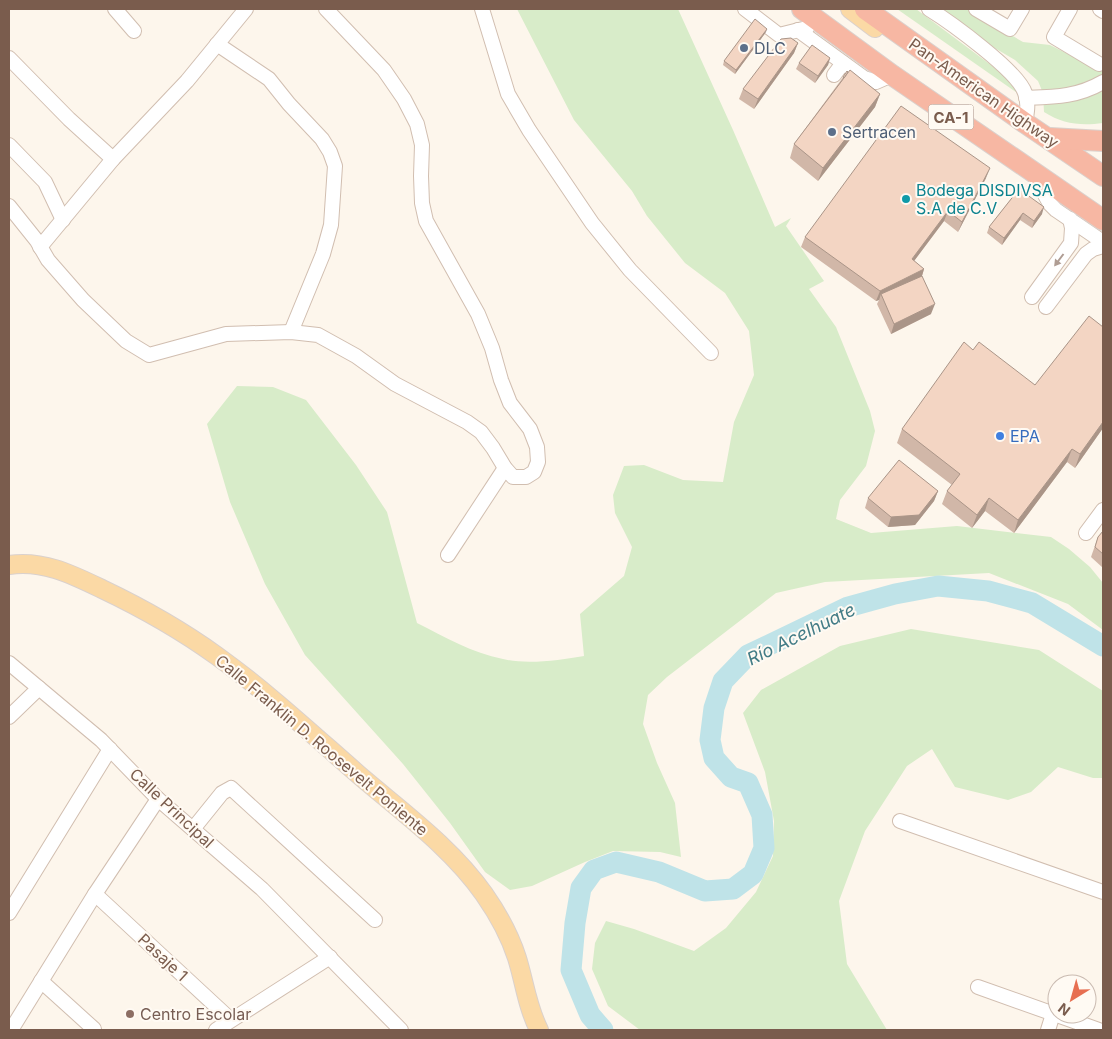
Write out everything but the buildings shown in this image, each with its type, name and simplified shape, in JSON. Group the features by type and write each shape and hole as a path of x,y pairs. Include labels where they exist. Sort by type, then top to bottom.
{"highway":[{"name":"CA-1","path":"802,9 819,16 892,75 1103,220"},
{"name":"Pan-American Highway","path":"865,9 1103,176"},
{"path":"1046,137 1103,141"}],"main road":[{"path":"850,9 1001,117 1103,186"},
{"path":"819,16 1103,211"},
{"name":"Calle Franklin D. Roosevelt Poniente","path":"9,566 23,563 58,569 116,596 193,640 255,685 449,852 486,896 507,934 518,960 528,1004 539,1030"}],"street":[{"path":"115,9 134,31"},
{"path":"40,247 113,159 187,81 246,9"},
{"path":"9,206 48,260 83,300 126,341 149,356 226,334 291,332 318,335 356,356 395,384 467,422 481,432 513,477 526,477 534,472 538,462 537,447 530,429 510,403 492,348 478,314 426,221 422,194 422,145 417,124 404,99 384,70 326,9"},
{"path":"482,9 508,94 529,130 592,223 630,270 712,353"},
{"path":"745,9 779,35 798,30 819,16"},
{"path":"930,9 955,26 1007,70 1025,91 1028,109 1026,123"},
{"path":"976,9 1010,28 1022,9"},
{"path":"1070,9 1054,37 1099,64"},
{"path":"798,30 871,81 881,81 892,75"},
{"path":"217,44 269,79 289,104 322,139 330,152 335,166 332,225 323,254 291,332"},
{"path":"9,58 69,119 113,159"},
{"path":"834,75 843,62"},
{"path":"1026,98 1062,97 1088,91 1103,82"},
{"path":"9,145 46,182 63,220"},
{"path":"1032,172 1050,204 1056,210 1103,242"},
{"path":"1032,297 1071,243 1072,228 1070,219"},
{"path":"1046,307 1086,254 1093,249 1103,246"},
{"path":"448,555 505,468"},
{"path":"1086,533 1103,510"},
{"name":"Calle Principal","path":"9,664 110,748 158,799 262,889 401,1030"},
{"path":"9,718 38,688"},
{"path":"9,913 110,748"},
{"path":"193,829 222,793 231,788 375,920"},
{"path":"11,1030 95,894 158,799"},
{"path":"900,821 1103,892"},
{"name":"Pasaje 1","path":"95,894 231,1020"},
{"path":"216,1030 330,957"},
{"path":"41,981 94,1029"},
{"path":"978,987 1047,1012"},
{"path":"1082,1024 1099,1030"}],"green space":[{"path":"517,9 678,9 775,227 791,218 786,226 824,281 809,289 836,327 870,411 875,431 866,466 840,500 836,519 871,533 957,526 1051,537 1090,567 1103,583 1103,630 1068,604 989,573 825,582 776,593 667,677 648,695 643,724 657,763 675,803 681,857 660,852 613,851 532,886 510,890 485,872 450,823 403,764 305,655 265,584 230,502 207,424 237,386 273,387 306,400 356,465 387,512 417,623 470,649 512,661 544,661 584,656 580,614 624,576 632,547 615,513 613,495 624,466 644,465 683,480 723,482 734,422 754,375 749,331 725,293 685,263 647,216 632,191 574,120"},
{"path":"897,9 916,9 1019,86 1023,97"},
{"path":"942,9 967,9 1023,42 1050,45 1086,63 1103,65 1103,123 1065,122 1044,112 1043,93 1038,81 1015,60 981,40"},
{"path":"911,629 1039,650 1103,691 1103,778 1093,778 1058,767 1031,792 1008,800 955,787 932,749 907,766 865,831 839,901 847,964 887,1030 640,1030 608,1006 592,969 595,943 606,921 694,951 726,928 756,892 773,856 774,821 765,772 743,713 761,690 840,646"}],"waterway":[{"name":"Río Acelhuate","path":"603,1030 590,1015 571,970 575,923 581,888 594,870 616,862 659,872 705,891 733,889 753,874 764,848 762,815 748,783 731,777 714,758 710,740 714,708 723,681 748,655 848,607 895,594 938,586 988,591 1032,603 1103,646"}],"place":[{"name":"DLC","path":"744,48"},
{"name":"Sertracen","path":"832,132"},
{"name":"Bodega DISDIVSA S.A de C.V","path":"906,199"},
{"name":"EPA","path":"1000,436"},
{"name":"Centro Escolar","path":"130,1014"}]}
